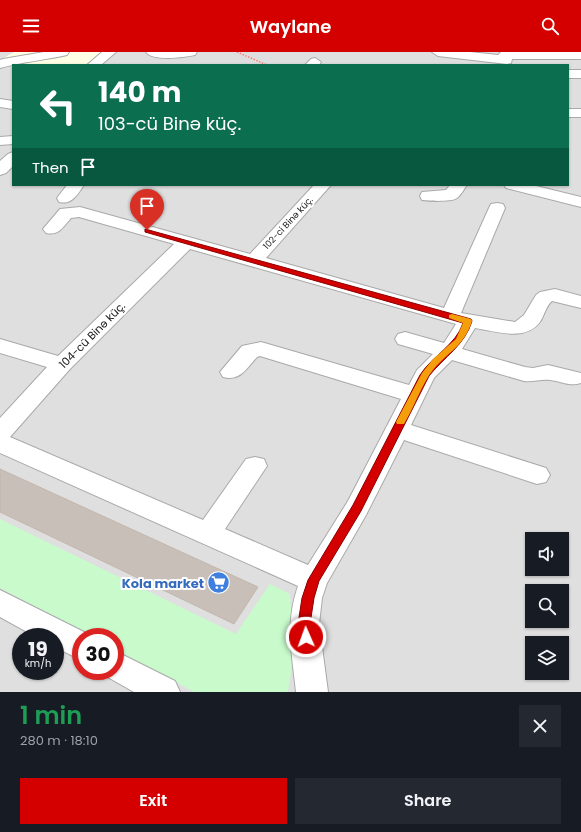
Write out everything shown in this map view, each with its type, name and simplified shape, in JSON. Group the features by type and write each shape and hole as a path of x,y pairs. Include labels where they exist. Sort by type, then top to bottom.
{"street":[{"path":"0,64 62,52"},
{"path":"95,64 110,52"},
{"path":"152,52 175,55 191,52"},
{"path":"438,52 506,58 581,55"},
{"path":"569,74 581,74"},
{"path":"0,92 12,93"},
{"path":"0,103 12,104"},
{"path":"569,113 581,113"},
{"path":"0,141 12,140"},
{"path":"0,170 12,159"},
{"path":"65,198 75,186"},
{"name":"102-ci Binə küç.","path":"254,260 322,186"},
{"path":"428,196 451,195 458,186"},
{"path":"516,186 581,202"},
{"path":"312,692 304,624 308,598 314,580 357,508 425,375 446,352 459,341 464,333 459,318 497,208"},
{"path":"52,230 66,214 74,211 459,318 516,328 529,323 546,297 552,296 581,302"},
{"name":"104-cü Binə küç.","path":"0,432 62,364 188,242"},
{"path":"405,339 524,374 533,375 548,372 573,378"},
{"path":"0,346 62,364"},
{"path":"231,372 250,351 261,349 415,395"},
{"path":"397,429 537,475"},
{"path":"0,443 314,580"},
{"path":"208,533 255,466"},
{"path":"0,603 72,641"},
{"path":"124,670 164,692"}],"path":[{"path":"237,52 265,64"}],"shaded area":[{"path":"0,52 581,52 581,692 0,692"},
{"path":"14,52 105,52 89,64 12,65 0,63 0,60"}],"green space":[{"path":"0,519 236,634 270,584 290,594 294,653 288,692 194,692 124,654 124,628 75,628 0,588"}],"building":[{"path":"0,469 258,587 234,624 0,512"}],"slow traffic":[{"path":"401,422 425,375 436,361 459,341 464,333 468,321 452,316"}],"place":[{"name":"Kola market","path":"219,583"}],"route":[{"path":"147,230 468,321 464,333 459,341 436,361 425,375 357,508 314,580 308,598 304,624 306,637"}]}
